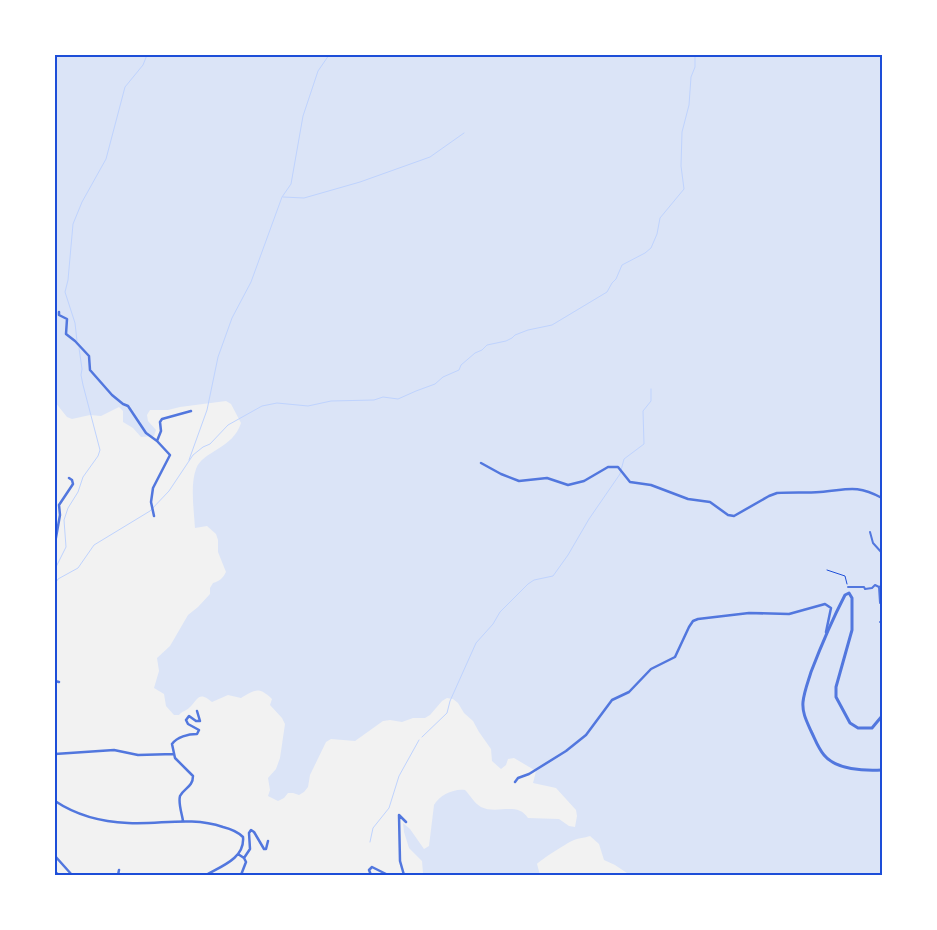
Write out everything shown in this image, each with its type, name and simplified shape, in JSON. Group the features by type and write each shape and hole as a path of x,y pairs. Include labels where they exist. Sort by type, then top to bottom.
{"street":[{"path":"59,312 59,315 67,319 65,332 67,336 75,341 89,356 90,370 112,395 128,406 146,432 170,455 153,488 152,506 154,516"},
{"path":"157,441 161,431 160,422 162,419 191,411"},
{"path":"480,463 520,482 548,478 568,485 584,481 608,467 618,467 630,482 651,485 670,491 688,500 710,502 728,515 734,516 768,496 777,493 829,491 847,488 865,490 882,498"},
{"path":"55,543 60,515 60,502 73,484 69,478"},
{"path":"870,532 873,543 882,553"},
{"path":"848,587 864,587 865,589 872,588 875,585 880,586 880,603 882,603"},
{"path":"882,716 872,728 858,728 850,723 836,698 836,687 852,630 852,598 850,593 845,595 826,636 803,700 802,708 805,719 818,746 829,760 850,768 870,771 882,770"},
{"path":"515,782 518,778 529,774 566,751 586,735 612,700 629,692 651,669 675,657 693,621 749,613 789,614 825,604 831,608 826,636"},
{"path":"183,821 180,796 191,785 193,776 174,758 172,742 188,734 197,734 199,732 200,730 188,724 186,720 189,716 196,721 200,721 197,712"},
{"path":"55,754 114,750 138,755 174,754"},
{"path":"55,801 65,808 82,815 116,822 202,821 238,832 243,837 244,844 238,854 206,875"},
{"path":"404,875 400,862 399,815 406,822"},
{"path":"244,858 250,849 250,831 254,832 264,849 266,849 268,841"},
{"path":"238,854 246,862 241,875"},
{"path":"55,856 72,875"},
{"path":"371,875 369,870 372,867 388,875"},
{"path":"118,875 119,870"},
{"path":"55,872 59,875"}],"path":[{"path":"827,570 845,576 848,587"}],"shaded area":[{"path":"55,55 882,55 882,875 630,875 604,860 599,844 590,836 571,841 539,862 537,864 540,875 424,875 422,861 409,848 403,823 410,829 424,849 429,846 434,805 436,801 448,793 465,790 481,807 494,810 518,810 528,818 559,819 569,826 575,827 576,810 556,788 533,783 536,771 514,758 508,759 506,765 501,769 492,761 491,749 473,721 453,699 447,698 442,701 425,718 413,718 402,722 383,721 355,741 331,739 326,742 310,775 308,787 304,792 299,795 288,793 278,801 268,796 270,790 268,778 276,769 280,758 285,724 270,705 272,699 268,695 260,691 254,691 241,698 228,695 212,702 207,698 201,697 179,715 174,715 166,706 164,694 154,688 159,671 157,658 170,646 188,615 210,594 210,588 213,583 221,579 226,572 218,552 216,534 207,526 195,528 194,475 199,463 231,439 241,423 231,404 226,401 168,410 150,410 147,415 148,421 156,430 154,436 141,437 133,428 123,422 123,411 119,407 101,416 90,415 72,419 67,417 55,402"}],"waterway":[{"path":"77,341 75,323 65,292 68,280 73,224 82,202 106,159 125,87 143,65 147,55"},
{"path":"189,460 207,410 218,357 232,318 251,282 282,197 291,184 303,116 318,71 329,55"},
{"path":"55,584 58,579 78,568 94,545 150,511 169,491 193,455 210,444 228,425 262,406 277,403 308,406 331,401 374,400 383,397 398,399 435,384 443,377 459,370 461,365 487,345 506,341 528,330 552,325 607,292 616,279 622,265 651,248 657,234 660,218 684,189 681,166 682,132 689,105 695,55"},
{"path":"283,197 304,198 360,182 430,157 464,133"},
{"path":"55,569 66,547 64,520 68,508 78,492 83,477 98,456 100,450 83,385 79,348"},
{"path":"422,737 447,713 450,701 476,643 493,624 500,612 528,584 534,580 553,576 620,474 624,459 644,444 643,411 651,401 651,389"},
{"path":"370,842 373,828 389,808 399,776 419,740"}]}
